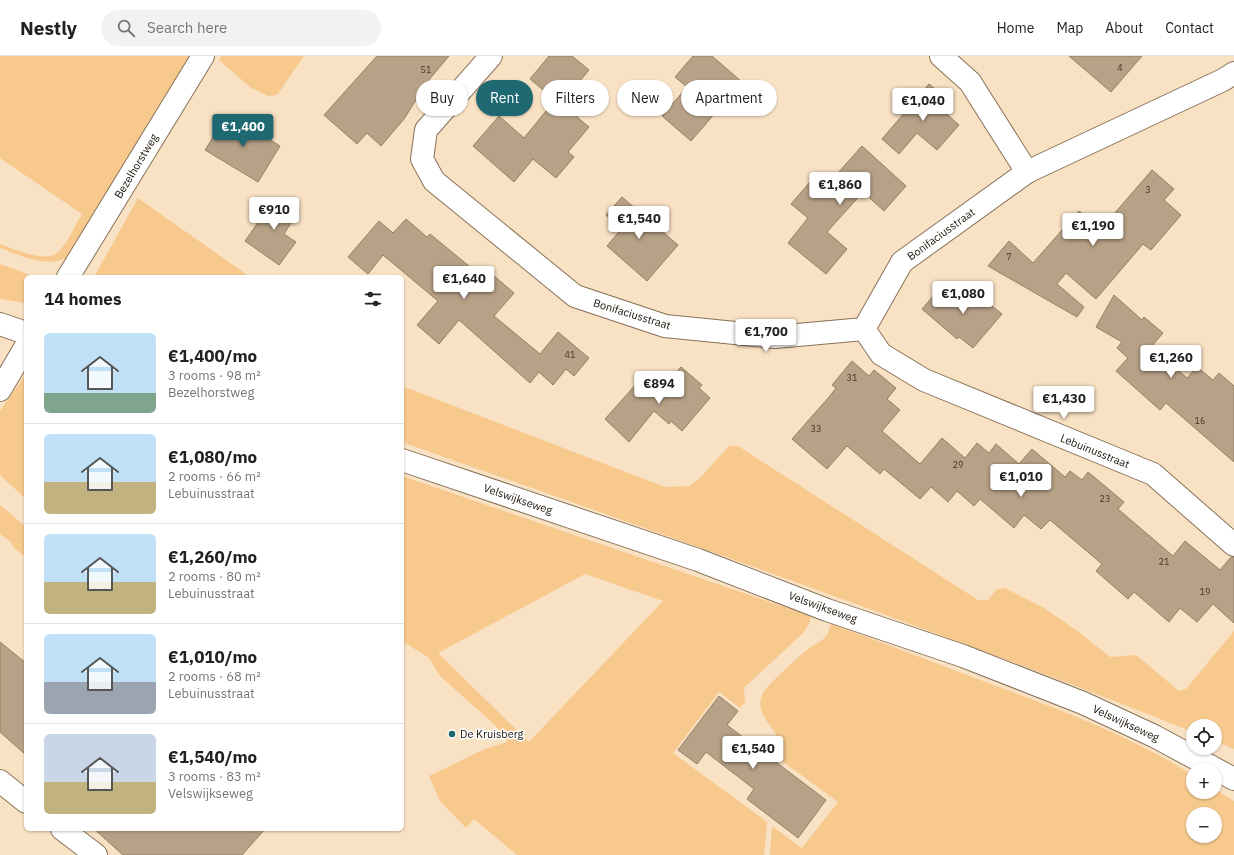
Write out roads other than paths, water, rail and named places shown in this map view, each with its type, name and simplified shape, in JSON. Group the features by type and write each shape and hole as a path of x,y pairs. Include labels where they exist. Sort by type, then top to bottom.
{"street":[{"name":"Bezelhorstweg","path":"69,275 203,56"},
{"name":"Bonifaciusstraat","path":"491,56 426,130 422,159 434,181 575,296 665,326 775,336 864,329 902,262 1027,172 1223,80 1234,72"},
{"path":"941,56 970,82 1027,172"},
{"path":"0,324 24,332"},
{"name":"Lebuinusstraat","path":"864,329 880,354 924,380 1153,474 1234,545"},
{"path":"0,390 24,349"},
{"name":"Velswijkseweg","path":"404,461 698,560 827,610 962,656 1083,703 1154,736 1234,779"},
{"path":"0,781 24,800"},
{"path":"65,831 96,855"}],"place":[{"name":"De Kruisberg","path":"452,734"}]}
